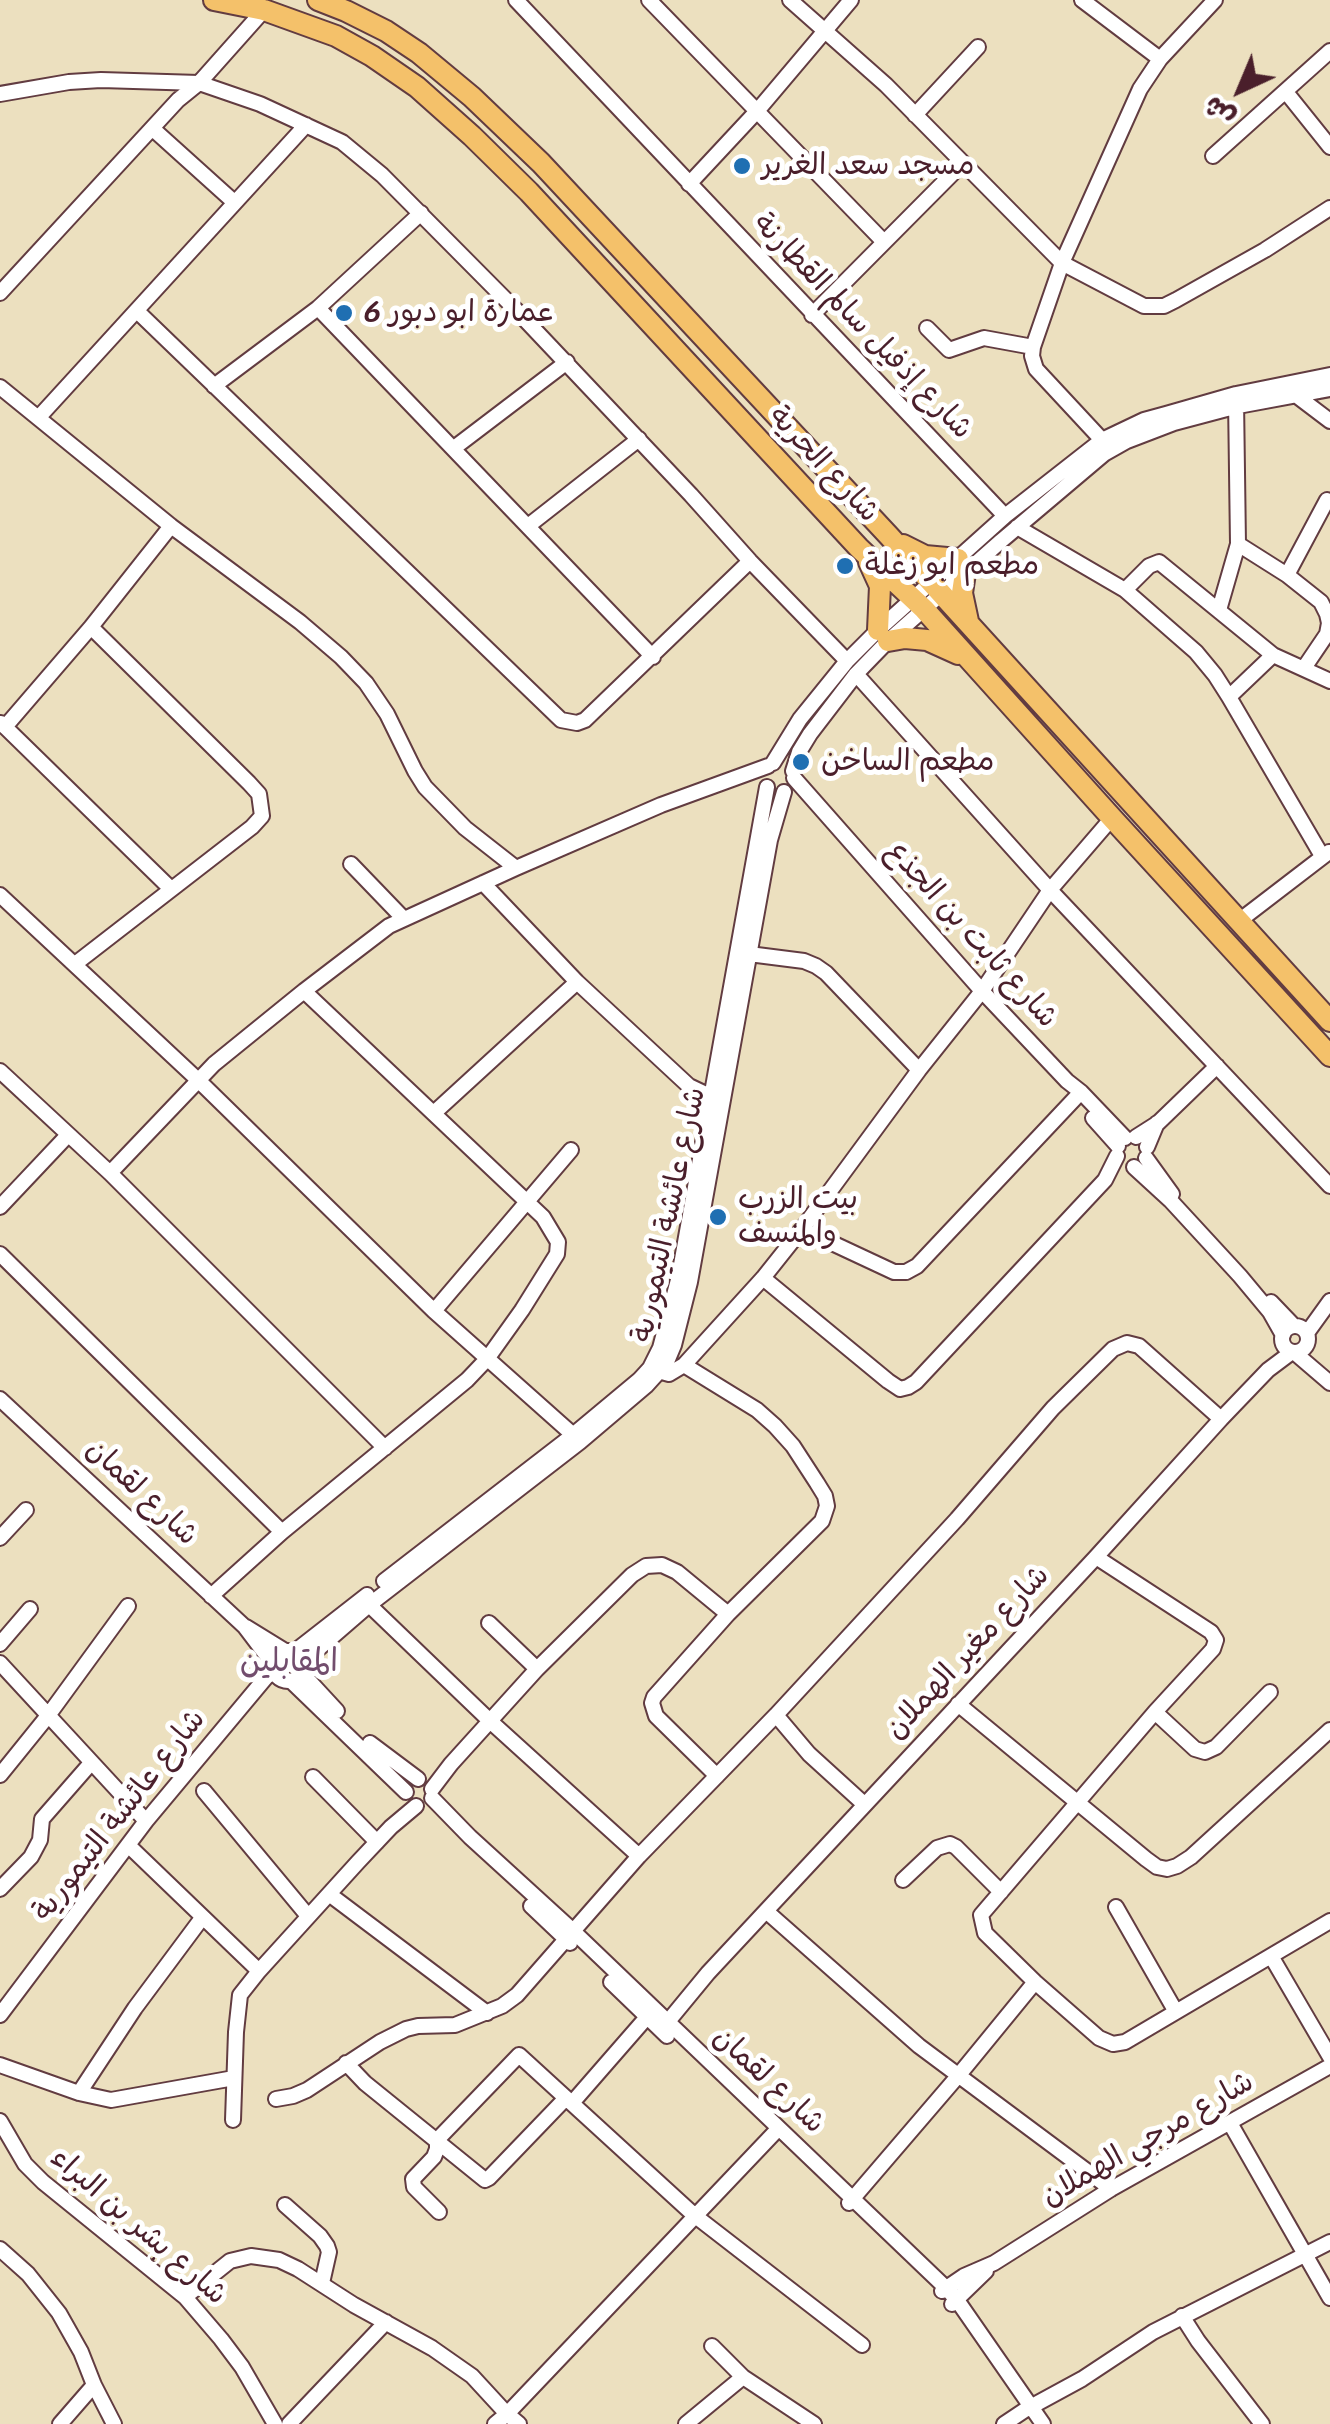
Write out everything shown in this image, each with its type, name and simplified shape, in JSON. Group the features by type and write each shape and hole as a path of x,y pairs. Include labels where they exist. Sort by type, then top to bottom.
{"highway":[{"name":"شارع الحرية","path":"214,0 264,10 336,36 417,87 472,136 529,192 859,548 970,628 1330,1021"},
{"name":"شارع الحرية","path":"318,0 386,31 419,54 541,163 623,248 890,536 973,663 1330,1056"},
{"path":"890,536 914,552 961,566 963,604 970,628"},
{"path":"859,548 880,586 883,635 927,640 973,663"}],"street":[{"name":"شارع إذفيل سالم القطارنة","path":"516,0 1011,522 1126,590 1196,652 1215,674 1326,854"},
{"path":"650,0 884,242"},
{"path":"790,0 915,115 1062,263 1133,302 1164,306 1265,250 1330,208"},
{"path":"689,184 851,0"},
{"path":"1082,0 1160,59"},
{"path":"1103,447 1036,369 1032,347 1062,263 1134,101 1151,70 1216,0"},
{"path":"0,292 264,10"},
{"path":"915,115 978,46"},
{"path":"1213,156 1330,50"},
{"path":"0,94 69,82 199,82 306,125 361,156 567,362 852,667 1050,890 1330,1186"},
{"path":"1286,92 1330,147"},
{"path":"39,417 306,125"},
{"path":"153,129 234,202"},
{"path":"812,315 962,164"},
{"path":"214,386 318,308 421,212"},
{"path":"318,308 653,657"},
{"path":"138,312 561,720 585,720 750,561"},
{"path":"927,328 949,350 984,338 1032,347"},
{"path":"454,448 567,362"},
{"path":"766,785 763,776 800,718 883,635 1103,447 1236,400 1295,389 1330,375"},
{"path":"0,387 341,657 366,683 387,714 414,771 426,787 465,828 516,868"},
{"path":"1295,389 1330,390"},
{"path":"1295,389 1330,421"},
{"path":"1219,610 1238,544 1236,400"},
{"path":"528,526 639,439"},
{"path":"1287,574 1327,500"},
{"path":"170,888 2,724 91,626 171,526"},
{"path":"1238,544 1325,598 1327,634 1304,668"},
{"path":"1126,590 1149,566 1159,562 1273,654 1330,681"},
{"path":"75,964 262,816 259,794 91,626"},
{"path":"1230,698 1273,654"},
{"name":"شارع عائشة التيمورية","path":"0,2015 146,1821 257,1686 288,1667 365,1602 577,1438 670,1355 690,1282 770,840 800,752 852,667"},
{"path":"110,1173 214,1064 304,990 402,918 661,805 770,765 784,763 790,782 778,792 735,778"},
{"name":"شارع ثابت بن الجذع","path":"790,782 1190,1214 1328,1381"},
{"name":"شارع عائشة التيمورية","path":"655,1370 679,1276 766,785"},
{"path":"655,1370 669,1374 684,1365 762,1278 982,991 1050,890 1112,818"},
{"path":"1239,921 1326,854"},
{"path":"351,864 402,918"},
{"path":"482,883 577,982 689,1086 710,1096"},
{"path":"2,902 75,964 198,1080 434,1311 577,1438"},
{"path":"749,954 816,966 919,1070"},
{"path":"435,1112 577,982"},
{"path":"211,1596 282,1532 467,1380 487,1359 558,1254 552,1229 528,1202 304,990"},
{"path":"762,1278 888,1382 908,1388 1158,1123 1217,1066"},
{"path":"0,1070 110,1173 386,1448"},
{"path":"802,1229 894,1272 906,1272 917,1266 1078,1095"},
{"path":"0,1207 68,1135"},
{"path":"434,1311 571,1150"},
{"path":"0,1254 282,1532"},
{"name":"شارع مغير الهملان","path":"436,2140 486,2180 708,1973 1329,1302"},
{"path":"276,2100 306,2090 406,2029 455,2025 502,2006 517,1995 639,1856 969,1506 1053,1408 1120,1344 1139,1346 1222,1419"},
{"path":"684,1365 757,1410 793,1446 825,1496 827,1506 822,1521 728,1614 654,1696 656,1716 718,1776"},
{"name":"شارع لقمان","path":"0,1399 399,1767 420,1793 470,1837 656,2021 948,2296 1043,2424"},
{"path":"0,1538 26,1510"},
{"path":"1096,1557 1211,1632 1216,1640 1213,1649 981,1915 983,1929 1035,1982 1099,2038 1112,2044 1125,2042 1330,1922"},
{"path":"234,2120 238,2002 246,1986 537,1668 646,1566 662,1565 677,1572 728,1614"},
{"path":"365,1602 639,1856"},
{"path":"0,1775 128,1606"},
{"path":"0,1644 30,1609"},
{"path":"489,1624 537,1668"},
{"path":"0,1663 146,1821"},
{"path":"1155,1712 1195,1749 1205,1752 1216,1747 1270,1692"},
{"path":"958,1704 1146,1859 1167,1869 1191,1857 1330,1730"},
{"path":"776,1715 808,1754 864,1804"},
{"path":"0,1889 31,1858 40,1840 42,1819 91,1762"},
{"path":"313,1778 377,1842"},
{"path":"204,1791 308,1916"},
{"path":"903,1880 937,1848 950,1844 1001,1892"},
{"path":"128,1845 259,1970"},
{"path":"329,1894 487,2013"},
{"path":"1116,1907 1176,2012"},
{"path":"766,1911 958,2076 1111,2189"},
{"path":"79,2093 202,1918"},
{"path":"1271,1956 1330,2057"},
{"path":"850,2201 1035,1982"},
{"path":"436,2140 519,2055 694,2216 862,2345"},
{"path":"346,2063 436,2140 434,2157 413,2179 414,2187 439,2212"},
{"path":"0,2065 111,2100 234,2078"},
{"name":"شارع مرجي الهملان","path":"948,2296 1111,2189 1330,2066"},
{"name":"شارع بشر بن البراء","path":"0,2121 25,2164 43,2182 185,2297 242,2367 275,2424"},
{"path":"1230,2122 1330,2298"},
{"path":"185,2297 230,2261 252,2256 279,2260 464,2370 485,2388 507,2421 775,2132"},
{"path":"285,2205 320,2236 330,2252 322,2283"},
{"path":"1004,2424 1082,2380 1152,2332 1330,2242"},
{"path":"0,2249 28,2274 59,2313 114,2424"},
{"path":"1182,2316 1262,2424"},
{"path":"289,2424 386,2322"},
{"path":"712,2346 743,2377 814,2424"},
{"path":"686,2424 743,2377"},
{"path":"60,2424 94,2385"},
{"name":"شارع لقمان","path":"1028,2408 1034,2424"}],"place":[{"name":"مسجد سعد الغرير","path":"742,166"},
{"name":"عمارة ابو دبور 6","path":"344,313"},
{"name":"مطعم ابو زغلة","path":"845,566"},
{"name":"مطعم الساخن","path":"801,762"},
{"name":"بيت الزرب والمنسف","path":"718,1217"}],"district":[{"name":"المقابلين","path":"289,1663"}]}
